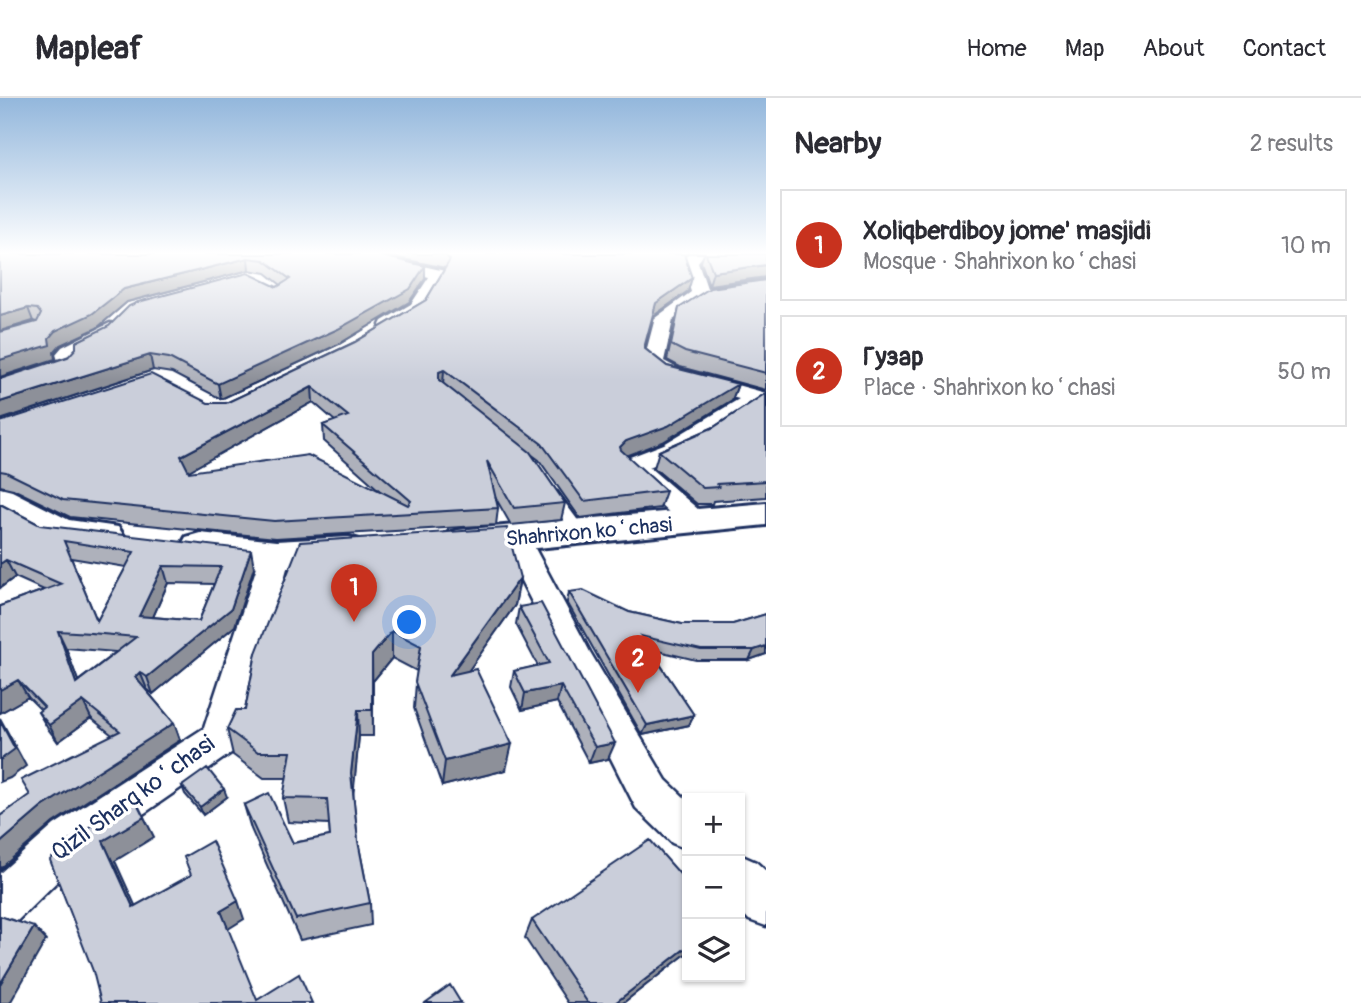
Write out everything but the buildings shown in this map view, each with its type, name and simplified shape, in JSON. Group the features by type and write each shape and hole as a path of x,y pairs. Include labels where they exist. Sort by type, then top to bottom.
{"street":[{"path":"371,336 418,308 425,296"},
{"path":"697,296 664,318 653,363 671,374 761,399"},
{"path":"0,387 65,365 69,361 66,354 69,351 104,334 125,314"},
{"path":"696,522 632,465 673,449 761,399"},
{"path":"0,499 61,531 276,554 382,548"},
{"name":"Shahrixon koʻchasi","path":"422,545 515,540 766,514"},
{"path":"515,540 578,662 651,793 682,823"},
{"name":"Qizil Sharq koʻchasi","path":"0,904 69,840 220,738 276,554"},
{"path":"745,883 766,903"}],"lane":[{"path":"545,485 580,533"}],"place":[{"name":"Xoliqberdiboy jome' masjidi","path":"354,622"},
{"name":"Гузар","path":"638,693"}]}
